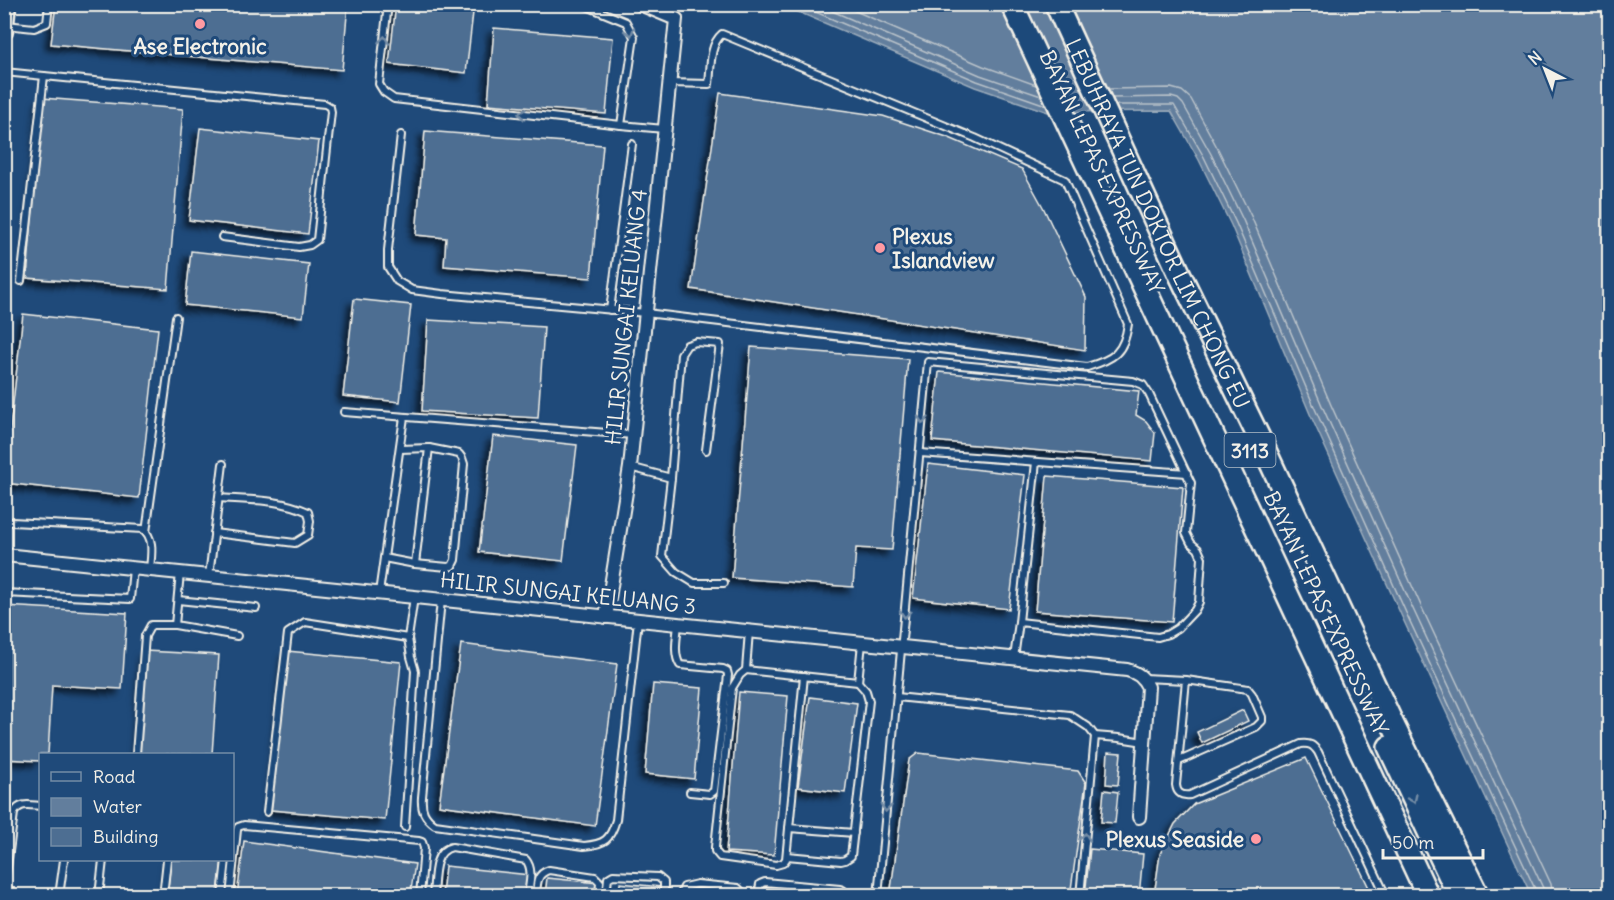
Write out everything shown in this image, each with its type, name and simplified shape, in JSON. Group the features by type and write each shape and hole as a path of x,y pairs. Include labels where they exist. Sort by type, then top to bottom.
{"highway":[{"name":"LEBUHRAYA TUN DOKTOR LIM CHONG EU","path":"1012,4 1428,896"},
{"name":"BAYAN LEPAS EXPRESSWAY","path":"1023,4 1439,896"},
{"name":"BAYAN LEPAS EXPRESSWAY","path":"1042,4 1459,896"},
{"name":"LEBUHRAYA TUN DOKTOR LIM CHONG EU","path":"1056,4 1153,216 1394,727 1478,896"}],"street":[{"path":"4,31 7,4"},
{"name":"HILIR SUNGAI KELUANG 4","path":"606,617 630,466 675,19 640,4"},
{"name":"HILIR SUNGAI KELUANG 3","path":"4,555 1127,670 1136,672 1143,678"},
{"path":"1138,817 1148,687 1143,678"}],"lane":[{"path":"5,25 34,28 47,23 49,4"},
{"path":"388,4 378,84 394,99 664,129"},
{"path":"582,4 626,22 634,37 621,125"},
{"path":"400,135 388,267 398,281 412,290 646,313 1087,367 1105,362 1119,351 1125,340 1128,324 1065,180 975,138 722,34 716,39 713,47 709,84 669,82"},
{"path":"4,72 325,104 330,107 317,240 310,245 299,247 222,237"},
{"path":"21,281 44,76"},
{"path":"610,310 632,144"},
{"path":"146,532 176,317"},
{"path":"706,450 720,344 696,342 687,345 681,354 662,555 676,572 694,583 724,583"},
{"path":"878,896 928,362 1133,381 1143,385 1191,483 1186,533 1200,553 1202,563 1199,602 1195,610 1178,628 1158,637 1019,622"},
{"path":"344,412 633,435"},
{"path":"378,594 404,417"},
{"path":"384,558 448,567 452,566 455,560 464,464 462,458 459,454 429,448 400,449"},
{"path":"415,564 429,448"},
{"path":"920,453 1187,474"},
{"path":"1014,658 1036,462"},
{"path":"209,576 223,464"},
{"path":"630,466 671,478"},
{"path":"214,533 295,543 308,535 310,521 308,512 297,507 273,502 219,498"},
{"path":"4,520 143,529 150,539 150,570"},
{"path":"4,593 130,598 134,569"},
{"path":"175,625 180,573"},
{"path":"405,827 416,671 408,638 414,597"},
{"path":"177,600 256,608"},
{"path":"441,600 421,808 424,816 435,825 584,846 604,843 609,838 616,820 638,620"},
{"path":"267,812 288,633 305,622 408,638"},
{"path":"678,624 676,655 680,665 723,669 728,675 714,792 710,794 690,792"},
{"path":"136,753 145,636 151,625 175,625 237,636"},
{"path":"746,670 749,631"},
{"path":"858,682 862,643"},
{"path":"787,856 845,860 851,855 869,701 866,691 858,682 804,676 746,670 740,675 732,688 715,851 723,858 776,865 783,863 787,856 804,676"},
{"path":"1143,678 1186,680 1248,689 1262,717 1262,721 1256,727 1179,761"},
{"path":"1186,680 1176,784 1180,794 1190,795 1301,744 1314,746 1386,896"},
{"path":"897,697 1070,716 1088,727 1095,736 1080,896"},
{"path":"1095,736 1144,742"},
{"path":"4,890 14,813 17,807 23,805 39,806"},
{"path":"234,858 237,830 240,825 419,841 422,842 424,848 420,896"},
{"path":"789,828 854,833"},
{"path":"433,896 437,859 445,849 452,848 526,860 531,871 528,896"},
{"path":"59,896 64,861"},
{"path":"99,896 103,861"},
{"path":"163,896 167,861"},
{"path":"222,896 226,861"},
{"path":"230,896 234,861"},
{"path":"536,896 539,875 549,870 595,877 600,882 599,896"},
{"path":"606,896 608,878 613,875 658,877 664,882 664,896"},
{"path":"758,896 760,884 765,882 840,889 846,896"},
{"path":"680,896 684,887 698,884 738,888 746,896"}],"water":[{"path":"782,5 1609,5 1609,895 1531,895 1310,414 1231,225 1199,160 1171,111 1048,112 975,87"}],"building":[{"name":"Ase Electronic","path":"56,4 348,4 342,70 51,44"},
{"path":"396,4 474,4 466,73 389,64"},
{"path":"494,28 613,38 606,114 488,104"},
{"name":"Plexus Islandview","path":"720,93 883,116 947,137 1022,169 1086,297 1085,350 691,289"},
{"path":"42,98 183,109 168,289 27,278"},
{"path":"200,128 319,141 308,234 189,220"},
{"path":"425,131 603,145 591,278 444,266 446,238 416,235"},
{"path":"191,251 309,264 303,317 185,305"},
{"path":"354,299 411,305 400,402 343,396"},
{"path":"23,314 158,329 139,498 4,483"},
{"path":"428,320 544,327 538,418 422,411"},
{"path":"751,347 908,359 892,550 856,548 853,587 732,578"},
{"path":"939,372 1139,391 1136,415 1146,421 1155,433 1152,461 932,441"},
{"path":"493,436 577,445 563,561 479,552"},
{"path":"928,464 1025,475 1009,609 913,598"},
{"path":"1047,476 1183,487 1172,622 1035,611"},
{"path":"4,606 127,613 122,689 52,685 48,753 39,753 39,761 4,759"},
{"path":"461,644 617,664 595,826 439,805"},
{"path":"145,651 219,655 212,753 138,753"},
{"path":"287,651 401,662 385,820 271,810"},
{"path":"653,684 702,688 694,779 645,774"},
{"path":"739,692 788,696 774,855 726,852"},
{"path":"810,697 857,703 845,793 798,787"},
{"path":"1243,710 1248,721 1202,743 1197,732"},
{"path":"1108,752 1121,753 1118,785 1106,784"},
{"path":"918,753 1078,771 1086,783 1070,896 890,896 909,760"},
{"name":"Plexus Seaside","path":"1306,758 1373,896 1154,896 1160,854 1175,824 1194,804"},
{"path":"1104,790 1118,792 1115,823 1101,822"},
{"path":"244,841 415,864 410,896 237,896"},
{"path":"1090,849 1143,854 1139,896 1085,896"},
{"path":"171,861 222,861 218,896 167,896"},
{"path":"445,866 530,875 527,896 442,896"},
{"path":"547,878 599,883 598,896 545,896"},
{"path":"620,883 661,887 660,896 619,896"},
{"path":"765,887 840,895 840,896 764,896"},
{"path":"689,889 740,895 740,896 688,896"}],"place":[{"name":"Ase Electronic","path":"200,24"},
{"name":"Plexus Islandview","path":"880,248"},
{"name":"Plexus Seaside","path":"1256,839"}]}
